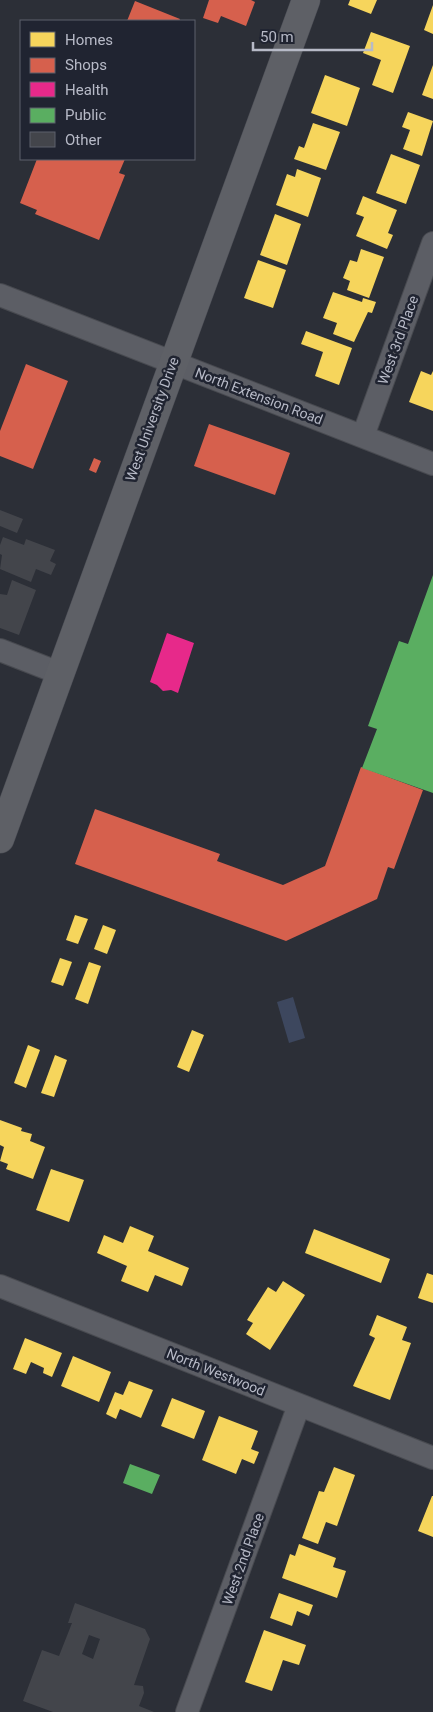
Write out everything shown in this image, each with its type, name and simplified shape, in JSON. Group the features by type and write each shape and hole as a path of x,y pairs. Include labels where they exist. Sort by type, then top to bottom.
{"main road":[{"name":"West University Drive","path":"0,839 172,362 306,0"}],"street":[{"name":"West 3rd Place","path":"363,436 433,243"},
{"name":"North Extension Road","path":"0,295 433,464"},
{"path":"0,650 59,673"},
{"name":"North Westwood","path":"0,1286 433,1458"},
{"name":"West 2nd Place","path":"187,1712 299,1405"}],"water":[{"path":"293,997 305,1038 289,1043 277,1002"}],"building: Homes":[{"path":"350,0 377,0 371,14 348,5"},
{"path":"433,5 433,34 424,30"},
{"path":"371,32 410,46 393,93 372,85 381,60 363,53"},
{"path":"433,65 433,99 422,95"},
{"path":"325,75 360,88 347,126 311,113"},
{"path":"408,112 433,121 422,156 403,149 410,130 402,127"},
{"path":"313,123 340,132 326,170 294,159 299,146 304,148"},
{"path":"391,154 420,165 406,204 376,193"},
{"path":"297,169 321,178 308,217 276,205 287,174 295,177"},
{"path":"363,196 397,210 388,233 393,235 387,249 356,236 364,217 356,214"},
{"path":"275,214 301,224 287,265 260,255"},
{"path":"361,249 384,257 369,298 347,290 350,281 343,278 350,260 357,262"},
{"path":"258,260 286,270 273,308 244,298"},
{"path":"333,292 362,302 363,298 376,302 372,313 368,312 354,342 333,334 337,323 323,318"},
{"path":"306,331 352,348 339,385 315,376 323,352 301,344"},
{"path":"421,371 431,375 433,371 433,411 409,402"},
{"path":"75,915 88,919 78,944 66,940"},
{"path":"103,925 116,930 107,954 94,949"},
{"path":"60,958 72,962 63,986 51,982"},
{"path":"89,962 101,966 88,1004 75,999"},
{"path":"192,1030 204,1035 189,1072 177,1067"},
{"path":"28,1045 40,1050 26,1088 14,1083"},
{"path":"55,1055 67,1060 54,1097 41,1093"},
{"path":"0,1120 22,1128 21,1131 32,1134 30,1141 45,1147 33,1179 6,1169 8,1164 0,1161 4,1147 0,1145"},
{"path":"51,1169 84,1180 69,1222 36,1210"},
{"path":"130,1226 154,1236 148,1251 189,1268 182,1286 155,1275 148,1292 121,1281 127,1266 97,1253 104,1235 123,1243"},
{"path":"314,1229 390,1259 381,1283 305,1253"},
{"path":"427,1273 433,1275 433,1303 418,1298"},
{"path":"283,1281 305,1295 270,1350 246,1334 253,1323 247,1320 268,1287 276,1292"},
{"path":"377,1315 407,1327 402,1340 411,1343 390,1400 353,1386 375,1338 369,1335"},
{"path":"25,1338 62,1353 52,1377 43,1373 44,1368 31,1362 26,1374 13,1369"},
{"path":"73,1356 111,1372 99,1402 61,1386"},
{"path":"129,1381 153,1390 141,1418 120,1409 116,1419 106,1414 115,1392 123,1395"},
{"path":"172,1398 205,1411 194,1439 161,1426"},
{"path":"219,1416 258,1431 251,1449 259,1452 254,1464 242,1459 236,1474 202,1460"},
{"path":"334,1467 355,1475 337,1526 326,1522 318,1544 302,1538 319,1491 324,1492"},
{"path":"433,1496 433,1537 418,1531"},
{"path":"299,1544 336,1558 333,1567 346,1571 337,1598 282,1578 290,1554 295,1556"},
{"path":"279,1593 313,1605 309,1616 297,1611 292,1626 270,1618"},
{"path":"264,1630 306,1645 299,1665 283,1660 272,1691 245,1682"}],"building: Shops":[{"path":"209,0 251,0 255,2 246,26 221,16 218,23 203,18"},
{"path":"135,1 180,19 180,20 127,20"},
{"path":"37,160 125,160 119,173 125,175 99,240 35,214 37,210 20,203"},
{"path":"26,364 68,381 33,469 0,456 0,431"},
{"path":"209,424 290,453 275,495 194,466"},
{"path":"94,458 101,461 96,473 89,470"},
{"path":"361,767 423,790 394,869 388,867 377,899 286,941 75,864 95,809 220,854 217,861 283,885 325,866"}],"building: Health":[{"path":"167,633 194,643 178,693 171,690 163,691 157,685 150,682"}],"building: Public":[{"path":"433,575 433,793 362,768 377,729 368,726 399,641 408,644"},
{"path":"130,1464 160,1475 152,1494 123,1483"}],"building: Other":[{"path":"0,510 23,519 17,533 0,526"},
{"path":"3,537 24,545 26,539 55,550 50,561 56,564 51,575 36,569 31,582 0,569 2,555 0,554 0,545"},
{"path":"12,580 36,590 19,635 0,628 0,594 7,595"},
{"path":"75,1603 145,1629 150,1639 134,1685 143,1686 144,1693 139,1706 154,1712 53,1712 23,1701 42,1650 59,1656 72,1623 68,1623","holes":["89,1635 100,1639 93,1659 82,1654"]}]}
